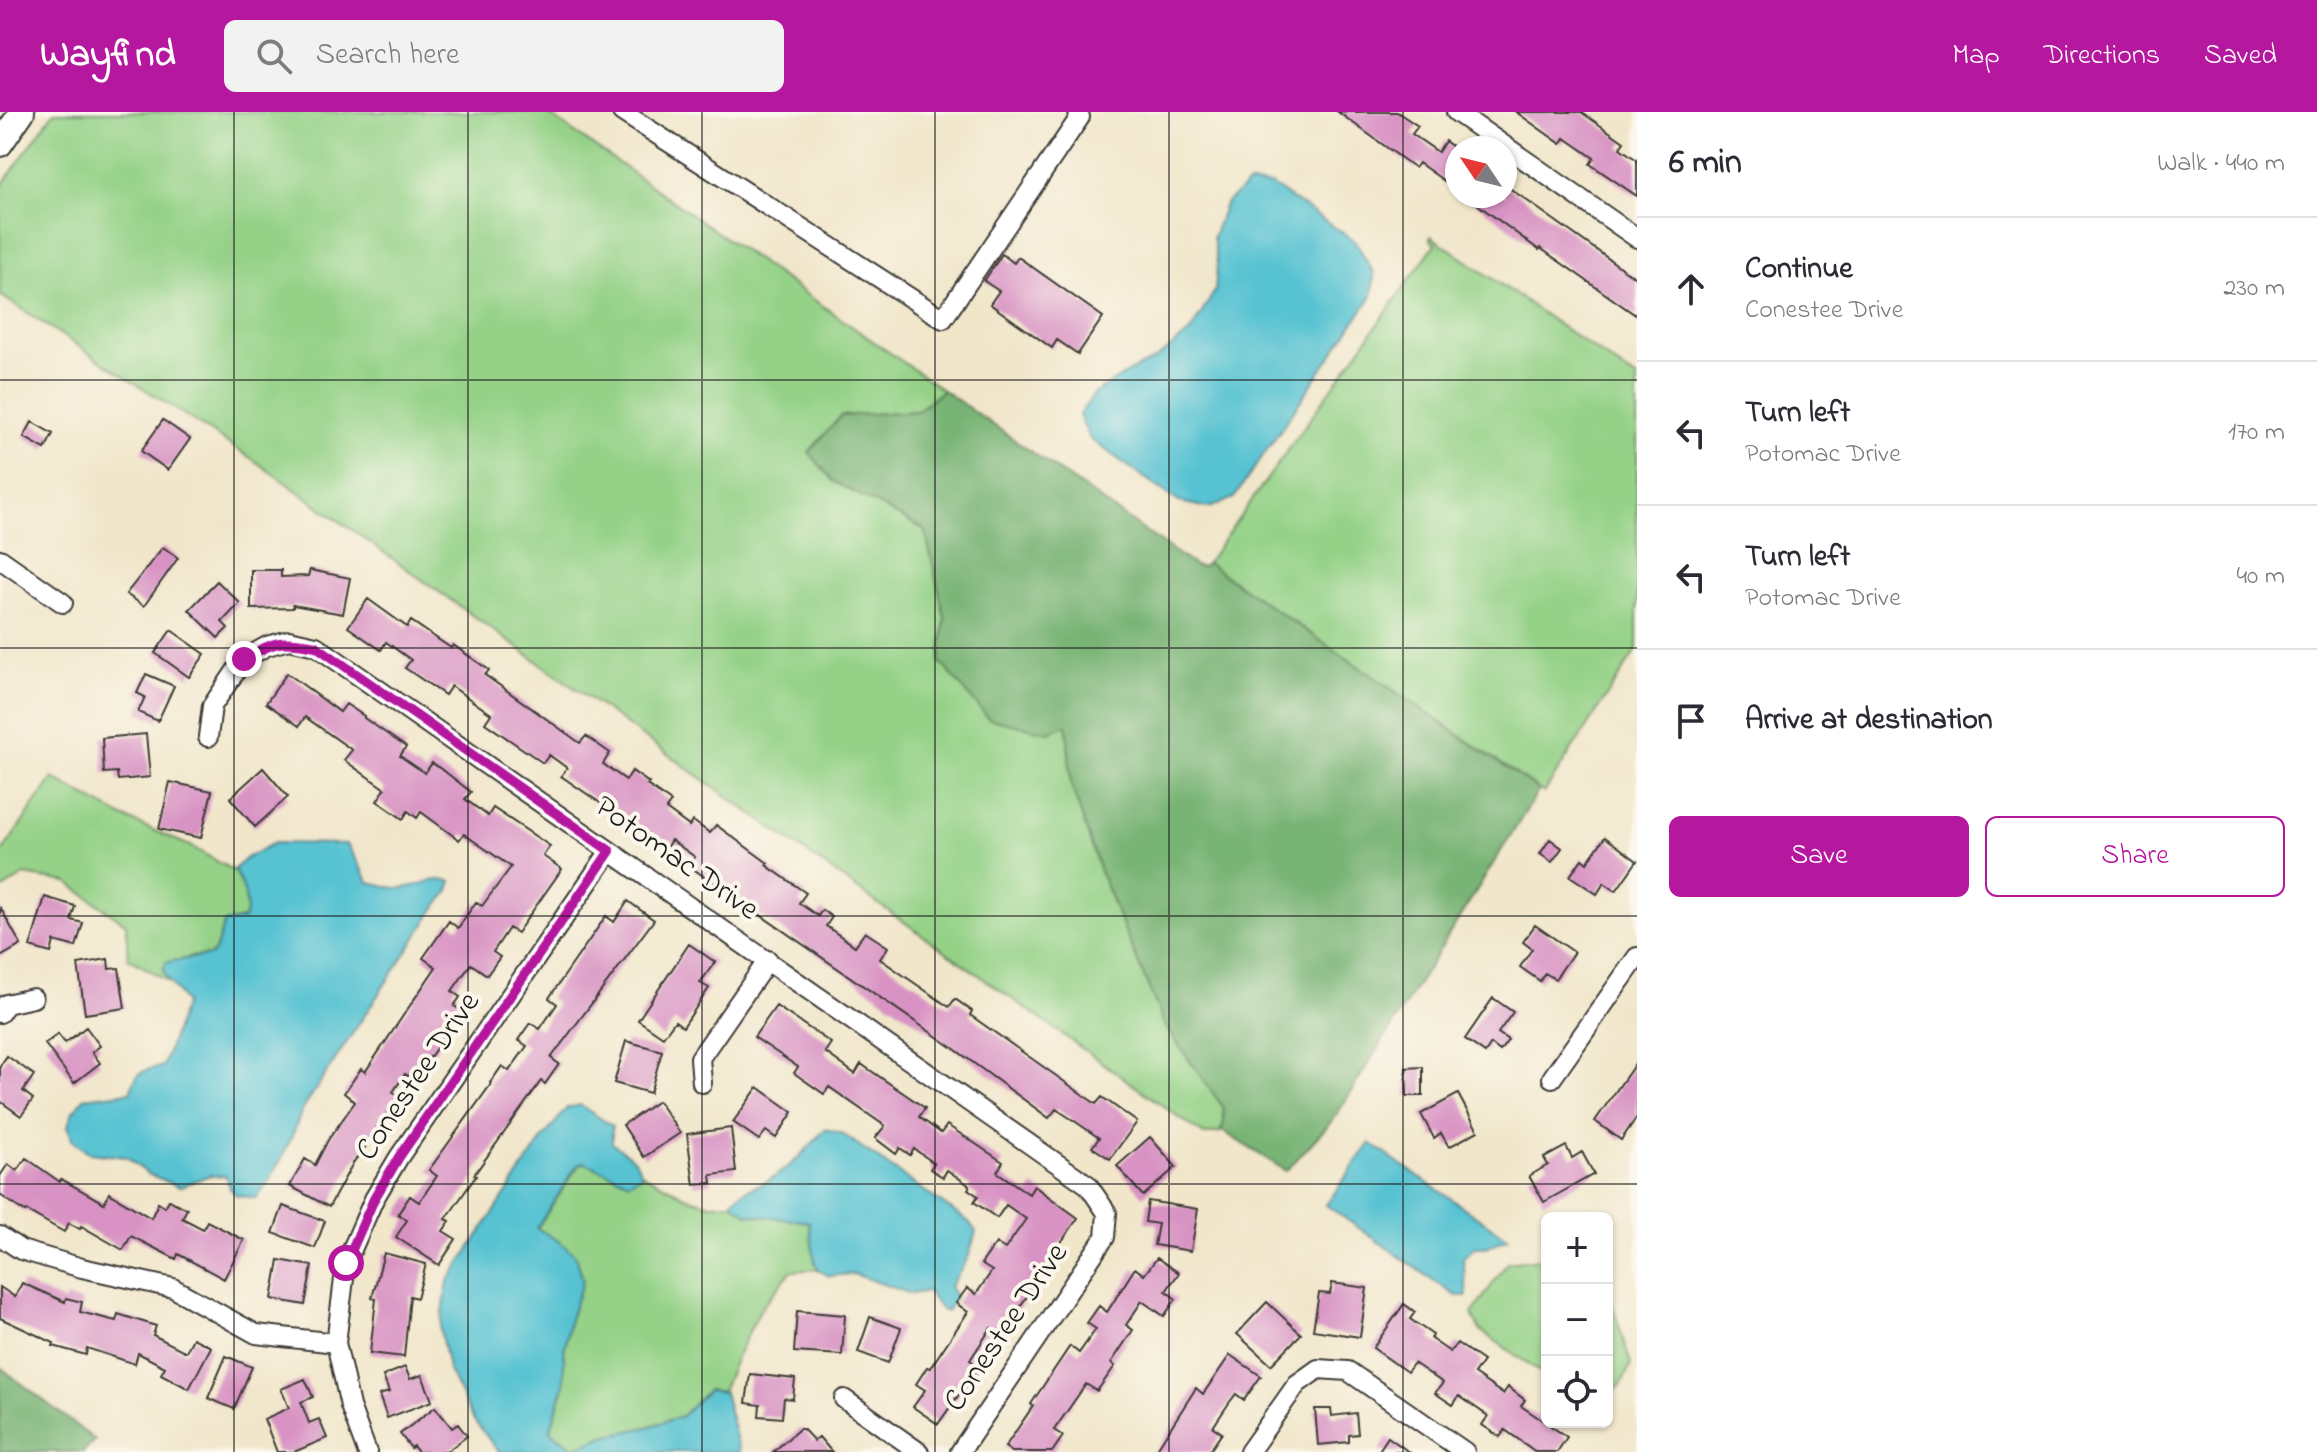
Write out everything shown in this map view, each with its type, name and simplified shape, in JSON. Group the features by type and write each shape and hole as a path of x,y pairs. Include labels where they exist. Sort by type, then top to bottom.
{"main road":[{"path":"0,144 22,112"}],"street":[{"path":"622,112 943,319 1080,117 1078,112"},
{"path":"1456,112 1637,238"},
{"path":"0,559 63,603"},
{"name":"Potomac Drive","path":"208,737 212,706 244,659 267,646 289,640 316,646 1088,1185 1107,1213 1105,1237"},
{"name":"Conestee Drive","path":"367,1452 350,1406 336,1343 346,1263 374,1199 399,1157 610,851"},
{"path":"1552,1078 1637,957"},
{"path":"702,1083 700,1058 768,960"},
{"path":"0,1013 6,1004 33,998"},
{"path":"0,1236 21,1250 37,1255 173,1288 256,1334 336,1343"},
{"name":"Conestee Drive","path":"960,1452 1105,1237"},
{"path":"1249,1452 1297,1384 1318,1369 1348,1371 1465,1452"},
{"path":"844,1399 919,1452"}],"green space":[{"path":"54,112 545,112 943,390 917,411 841,416 833,481 926,530 945,618 940,662 1067,725 1071,784 1102,877 1165,1026 1223,1107 1221,1132 1204,1135 255,461 0,295 0,188"},
{"path":"1431,236 1637,379 1637,649 1544,793 1207,563 1435,244"},
{"path":"943,390 1195,566 1202,567 1207,563 1539,790 1334,1119 1286,1171 1221,1130 1223,1107 1165,1026 1102,877 1071,784 1067,725 1048,732 989,719 940,662 945,618 925,530 833,481 809,452 841,416 917,411"},
{"path":"53,778 125,818 192,847 237,873 245,894 247,910 244,919 224,923 211,955 189,957 165,975 171,983 128,958 126,924 67,882 24,875 3,889 0,887 0,855"},
{"path":"584,1162 597,1168 641,1173 689,1198 711,1204 732,1203 748,1214 809,1222 818,1269 791,1271 761,1308 722,1392 708,1390 682,1416 605,1436 574,1448 550,1431 564,1386 564,1352 569,1322 583,1280 537,1228 578,1166"},
{"path":"1541,1259 1541,1373 1480,1330 1472,1314 1507,1263"},
{"path":"1613,1307 1631,1364 1621,1385 1613,1391"},
{"path":"0,1367 95,1440 83,1452 0,1452"}],"water":[{"path":"1248,184 1271,185 1355,241 1374,273 1372,296 1234,498 1209,508 1179,502 1090,439 1079,415 1094,394 1156,359 1190,332 1215,291 1217,264 1213,237 1225,204"},
{"path":"274,843 347,844 369,882 389,887 452,881 448,893 302,1110 283,1156 256,1198 236,1195 230,1189 226,1176 210,1175 180,1187 148,1174 126,1157 90,1153 72,1140 68,1126 72,1113 84,1098 130,1092 141,1073 163,1066 185,1003 163,970 167,962 211,955 224,923 244,919 246,900 234,869 248,857"},
{"path":"580,1105 612,1126 612,1143 634,1159 642,1175 629,1182 583,1162 577,1166 537,1228 576,1256 583,1280 569,1322 564,1352 564,1385 550,1431 574,1448 605,1436 682,1416 708,1390 724,1392 740,1452 499,1452 473,1419 448,1369 440,1329 448,1282 543,1138 567,1108"},
{"path":"825,1129 841,1133 969,1222 976,1232 968,1258 950,1287 955,1297 947,1312 941,1310 927,1291 911,1294 854,1274 829,1276 819,1270 815,1263 809,1222 748,1214 732,1203 740,1194 788,1167"},
{"path":"1370,1143 1508,1238 1486,1247 1475,1247 1463,1258 1467,1296 1456,1296 1326,1205"}],"building":[{"path":"1338,112 1397,112 1418,126 1412,134 1438,152 1445,141 1445,181 1419,163 1415,168"},
{"path":"1516,112 1581,112 1624,142 1620,148 1637,160 1637,196 1590,164 1594,158 1565,138 1561,144"},
{"path":"1517,194 1637,279 1637,316 1540,248 1482,208 1517,208"},
{"path":"1002,254 1014,263 1018,257 1103,317 1078,354 1057,340 1052,348 990,304 999,291 984,281"},
{"path":"163,420 190,439 168,470 141,451"},
{"path":"32,422 53,434 45,449 24,437"},
{"path":"163,547 178,558 144,606 126,594"},
{"path":"251,570 281,570 281,577 308,576 310,570 350,578 343,614 293,605 293,608 251,609"},
{"path":"217,581 240,603 222,622 228,628 218,638 189,610"},
{"path":"368,599 407,627 411,621 451,648 453,645 489,670 485,675 580,743 586,736 610,753 603,764 626,780 632,771 649,783 647,785 671,802 666,809 689,826 693,821 710,833 716,825 806,893 799,903 818,916 822,910 832,917 826,926 855,946 865,932 888,947 880,959 949,1007 955,999 972,1011 970,1015 1096,1104 1102,1097 1137,1122 1110,1159 1092,1147 1099,1138 1076,1122 1056,1109 1049,1118 949,1045 689,866 695,857 671,840 666,848 561,776 567,768 549,755 543,763 485,723 491,714 451,686 445,695 405,668 411,660 386,642 381,650 348,627"},
{"path":"171,630 205,654 189,677 155,653"},
{"path":"287,673 340,712 346,704 364,716 406,747 400,756 425,773 432,763 448,774 471,792 465,799 488,816 493,808 550,846 543,856 562,869 517,933 509,928 493,952 500,957 487,975 471,964 452,991 460,997 454,1006 462,1011 414,1080 405,1074 393,1092 399,1096 353,1163 329,1207 290,1186 305,1159 315,1165 328,1140 355,1102 344,1093 361,1069 365,1072 436,967 423,958 449,921 458,928 476,902 482,906 511,867 464,834 459,840 421,812 417,818 408,811 403,819 377,801 385,789 344,760 352,750 305,717 299,726 266,703"},
{"path":"146,674 174,686 158,721 138,712 145,697 137,693"},
{"path":"146,734 150,777 118,780 117,772 104,773 102,738"},
{"path":"263,768 288,797 255,827 230,798"},
{"path":"170,782 212,791 201,838 159,829"},
{"path":"1605,837 1637,861 1616,891 1604,883 1597,894 1570,876 1582,859 1587,863"},
{"path":"1550,839 1562,848 1552,862 1540,854"},
{"path":"45,897 75,906 71,920 83,923 76,947 54,941 51,953 30,947"},
{"path":"628,901 654,920 551,1058 559,1064 545,1084 541,1081 446,1219 450,1221 443,1231 456,1239 439,1265 396,1237 407,1220 398,1214 410,1196 419,1202 437,1176 429,1170 502,1066 509,1071 527,1046 518,1040 530,1023 540,1029 557,1004 549,998 606,916 614,922"},
{"path":"0,907 21,945 0,957"},
{"path":"1535,925 1574,952 1555,979 1545,973 1540,981 1520,967 1532,949 1523,942"},
{"path":"689,944 715,962 700,983 709,988 683,1027 675,1021 663,1037 638,1020"},
{"path":"108,959 109,969 119,968 125,1008 85,1014 78,964"},
{"path":"1493,998 1513,1012 1498,1033 1508,1040 1500,1051 1491,1044 1485,1053 1465,1039"},
{"path":"776,1006 831,1043 825,1052 855,1074 861,1064 925,1108 919,1117 941,1133 947,1125 1003,1162 997,1172 1029,1194 1034,1186 1078,1218 1001,1335 991,1328 970,1360 979,1366 938,1424 913,1407 925,1390 916,1384 968,1312 956,1303 967,1288 976,1294 992,1271 981,1264 996,1243 1005,1249 1026,1219 1006,1205 997,1218 974,1202 978,1196 968,1189 970,1186 947,1170 943,1177 930,1169 934,1163 914,1149 910,1155 900,1148 896,1154 875,1138 885,1126 829,1087 824,1094 794,1073 798,1067 754,1037"},
{"path":"86,1027 100,1046 92,1052 100,1063 74,1083 45,1044 58,1034 65,1043"},
{"path":"626,1041 662,1051 650,1093 614,1083"},
{"path":"7,1056 34,1075 23,1091 33,1099 21,1116 0,1101 0,1066"},
{"path":"1637,1061 1637,1117 1621,1140 1595,1121"},
{"path":"1423,1067 1423,1096 1407,1096 1406,1068"},
{"path":"758,1087 793,1112 776,1138 766,1131 759,1140 733,1122"},
{"path":"1458,1094 1478,1131 1449,1147 1441,1133 1434,1138 1421,1114"},
{"path":"658,1101 680,1133 644,1157 623,1125"},
{"path":"731,1128 736,1172 711,1175 712,1183 694,1185 687,1134"},
{"path":"1150,1137 1176,1167 1143,1196 1117,1166"},
{"path":"1566,1146 1572,1158 1582,1152 1594,1174 1544,1202 1529,1176 1548,1165 1544,1158"},
{"path":"26,1158 60,1182 61,1179 104,1203 109,1193 151,1218 158,1203 165,1207 169,1200 187,1209 182,1218 203,1229 207,1221 244,1240 224,1279 178,1254 176,1259 131,1236 123,1250 81,1226 80,1229 69,1223 64,1232 0,1195 0,1176 8,1164 17,1171"},
{"path":"1148,1201 1198,1209 1191,1251 1154,1245 1158,1224 1145,1222"},
{"path":"283,1206 325,1221 315,1248 273,1233"},
{"path":"384,1253 426,1264 417,1298 410,1296 404,1357 370,1353 376,1299 372,1298"},
{"path":"1157,1258 1179,1273 1166,1291 1176,1299 1164,1316 1142,1301 1126,1325 1133,1330 1111,1363 1115,1366 1097,1391 1086,1384 1054,1430 1063,1436 1052,1452 1012,1452 1005,1447 1070,1346 1079,1353 1096,1329 1087,1323 1099,1306 1107,1312 1135,1268 1144,1275"},
{"path":"279,1260 312,1266 305,1305 272,1299"},
{"path":"22,1283 65,1302 66,1298 82,1302 80,1312 116,1321 118,1314 156,1326 153,1335 186,1352 193,1338 211,1347 189,1389 161,1374 165,1367 138,1353 135,1364 87,1348 86,1355 53,1346 54,1343 0,1318 0,1287 15,1297"},
{"path":"1332,1283 1367,1288 1360,1337 1313,1330 1319,1293 1330,1294"},
{"path":"1267,1302 1301,1334 1271,1365 1237,1334"},
{"path":"1404,1304 1415,1312 1410,1319 1433,1335 1431,1339 1450,1352 1457,1343 1483,1361 1474,1374 1503,1394 1508,1387 1525,1400 1521,1406 1541,1419 1541,1428 1554,1428 1567,1437 1557,1452 1536,1452 1505,1430 1500,1437 1482,1425 1488,1416 1459,1396 1453,1405 1435,1393 1443,1383 1414,1363 1407,1372 1373,1348"},
{"path":"797,1311 845,1315 842,1355 794,1352"},
{"path":"870,1317 901,1328 888,1363 858,1352"},
{"path":"1230,1355 1261,1376 1244,1400 1236,1394 1229,1403 1213,1427 1222,1433 1209,1452 1155,1452 1196,1388 1203,1394"},
{"path":"226,1356 252,1367 234,1409 208,1398"},
{"path":"405,1367 410,1379 422,1375 432,1401 387,1418 379,1395 389,1392 383,1376"},
{"path":"750,1374 795,1379 793,1399 784,1398 782,1418 759,1416 760,1405 746,1403"},
{"path":"305,1379 313,1397 301,1402 309,1423 319,1419 327,1438 294,1452 277,1452 264,1419 289,1408 281,1389"},
{"path":"435,1407 452,1428 458,1424 467,1436 446,1452 418,1452 400,1434"},
{"path":"1315,1409 1331,1409 1332,1416 1356,1413 1358,1434 1349,1435 1349,1442 1318,1445"},
{"path":"799,1429 803,1429 814,1441 819,1437 832,1452 773,1452"},
{"path":"1388,1437 1409,1452 1378,1452"}],"route":[{"path":"244,659 267,646 289,640 316,646 610,851 399,1157 374,1199 346,1263"}]}
